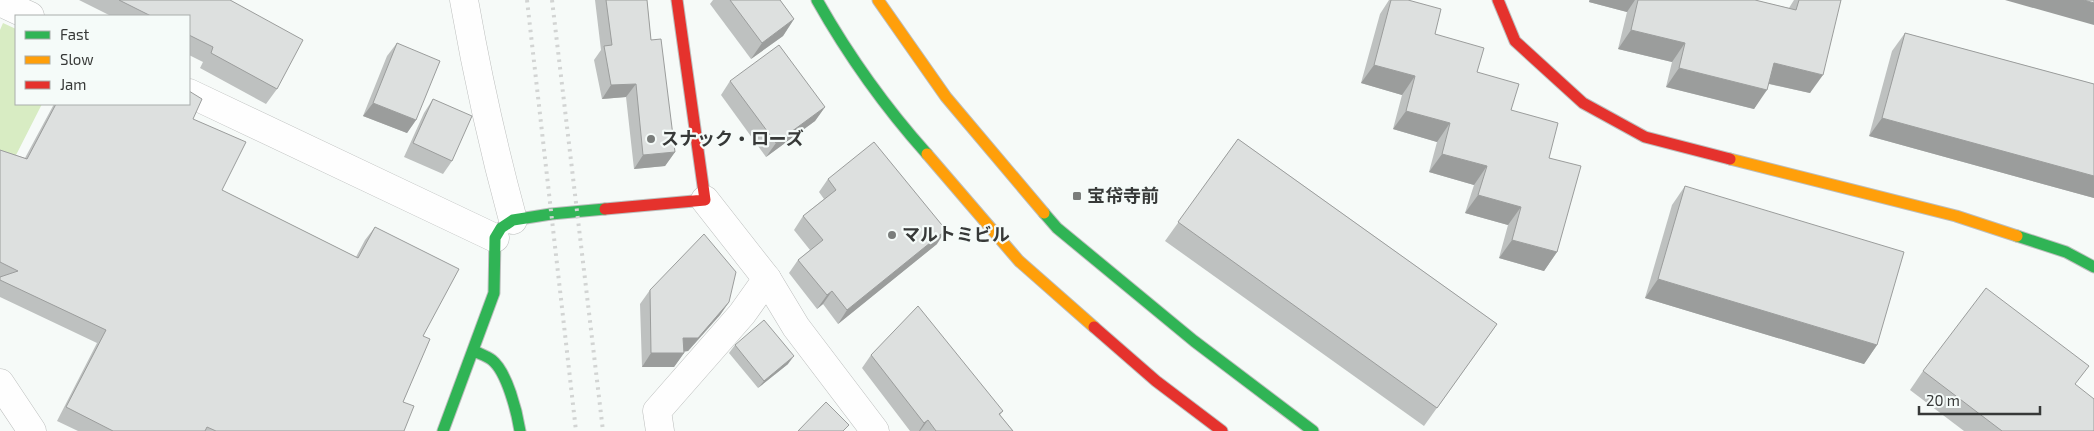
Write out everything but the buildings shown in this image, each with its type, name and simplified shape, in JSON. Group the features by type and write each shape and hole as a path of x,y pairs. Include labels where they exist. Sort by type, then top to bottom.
{"street":[{"path":"443,431 474,351 494,292 504,229 489,120 464,0"},
{"path":"677,0 705,200 767,279 796,327 875,431"},
{"path":"817,0 839,39 902,127 1019,261 1156,381 1222,431"},
{"path":"878,0 946,97 1057,228 1194,341 1313,431"},
{"path":"1498,0 1515,41 1583,104 1645,138 1956,216 2066,252 2094,267"},
{"path":"0,2 28,15"},
{"path":"190,93 504,229 576,211 705,200"},
{"path":"660,431 658,411 742,314 767,279"},
{"path":"474,351 493,361 500,372 518,416 520,431"},
{"path":"0,383 32,431"}],"green space":[{"path":"3,23 15,29 15,105 41,105 14,159 0,151 0,30"}],"railway":[{"path":"527,0 576,431"},
{"path":"552,0 603,431"}],"traffic: fast":[{"path":"817,0 841,41 868,80 896,118 927,154"},
{"path":"443,431 494,293 495,238 501,228 513,220 605,209"},
{"path":"1044,213 1057,228 1194,341 1313,431"},
{"path":"2017,236 2066,252 2094,267"},
{"path":"474,351 492,360 502,373 514,403 520,431"}],"traffic: slow":[{"path":"878,0 946,97 1044,213"},
{"path":"927,154 1019,261 1094,327"},
{"path":"1730,159 1956,216 2017,236"}],"traffic: jam":[{"path":"605,209 705,200 677,0"},
{"path":"1498,0 1515,41 1583,103 1645,137 1730,159"},
{"path":"1094,327 1156,381 1222,431"}],"place":[{"name":"スナック・ローズ","path":"651,139"},
{"name":"宝帒寺前","path":"1077,196"},
{"name":"マルトミビル","path":"892,235"}]}
